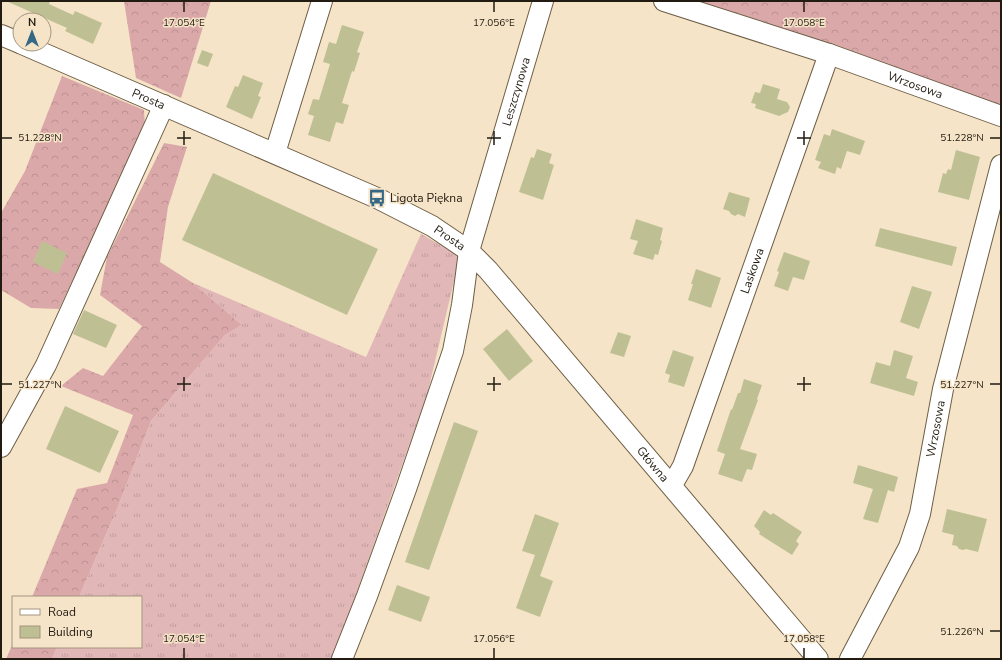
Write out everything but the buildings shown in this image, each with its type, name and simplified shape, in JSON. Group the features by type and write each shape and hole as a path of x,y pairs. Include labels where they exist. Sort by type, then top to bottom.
{"street":[{"path":"275,153 322,1"},
{"name":"Leszczynowa","path":"342,659 367,596 406,489 453,351 462,305 469,251 543,1"},
{"name":"Wrzosowa","path":"664,1 829,54 1001,116"},
{"name":"Prosta","path":"1,35 12,40"},
{"name":"Prosta","path":"39,52 377,198 424,221 469,251 488,270"},
{"name":"Laskowa","path":"672,485 683,466 829,54"},
{"path":"1,447 46,365 164,106"},
{"name":"Wrzosowa","path":"850,659 909,547 920,514 943,389 1001,165"},
{"name":"Główna","path":"488,270 672,485 818,659"}],"green space":[{"path":"124,1 211,1 181,98 136,78"},
{"path":"675,1 1001,1 1001,105"},
{"path":"62,76 144,110 145,128 59,309 31,308 1,290 1,213 25,171"},
{"path":"164,143 187,147 168,207 160,262 193,283 242,325 225,335 151,421 117,509 79,596 32,596 77,489 107,483 133,415 61,386 83,368 103,376 142,326 100,295 107,257"},
{"path":"421,234 460,256 427,395 333,659 52,659 57,648 142,648 142,596 79,596 117,509 151,421 225,335 242,325 193,283 366,357"},
{"path":"12,645 12,648 57,648 52,659 6,659"}],"place":[{"name":"Ligota Piękna","path":"377,198"}]}
